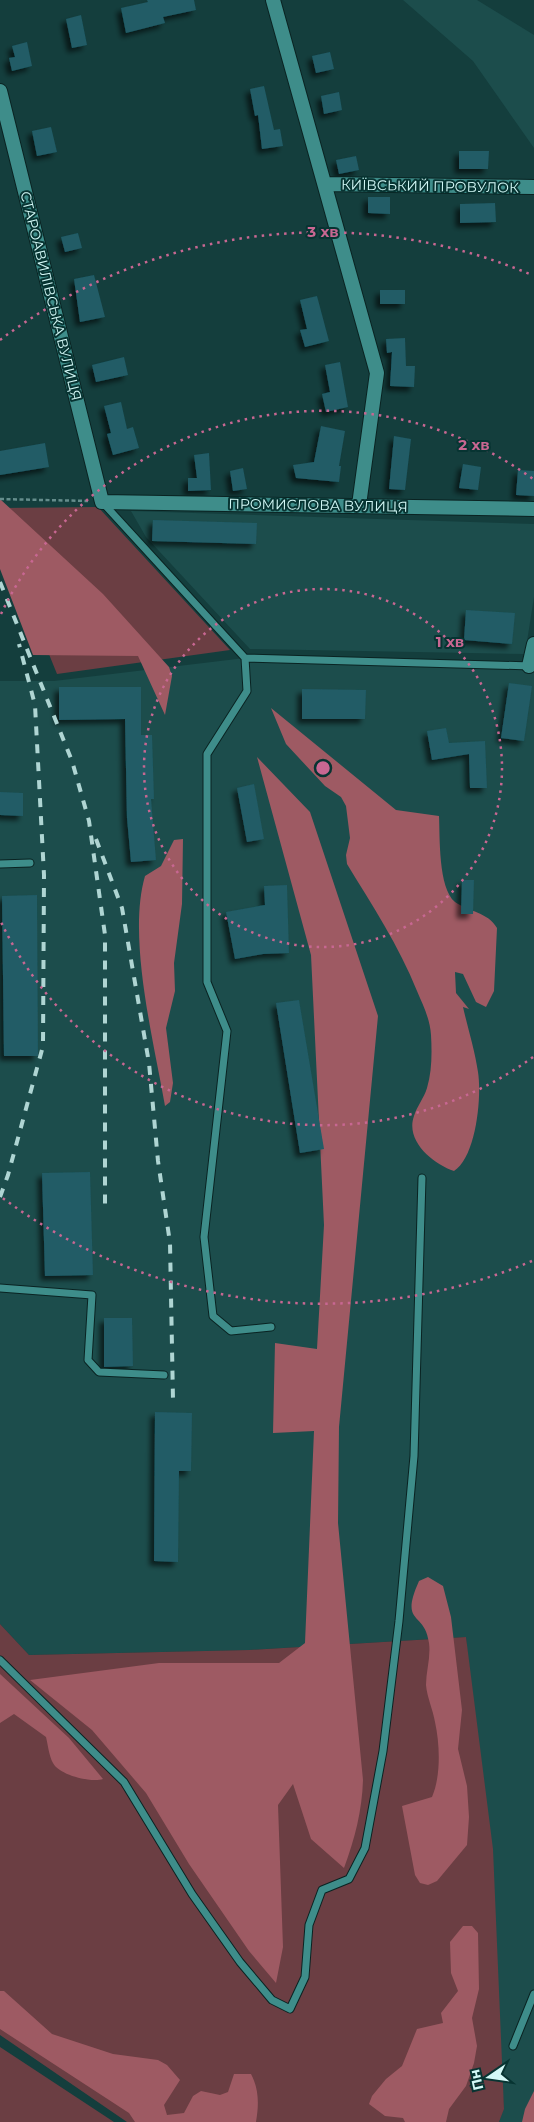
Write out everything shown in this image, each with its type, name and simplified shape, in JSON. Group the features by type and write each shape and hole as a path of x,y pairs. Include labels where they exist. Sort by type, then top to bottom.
{"street":[{"path":"273,0 326,184 377,372 359,505"},
{"name":"СТАРОАВИЛІВСЬКА ВУЛИЦЯ","path":"0,91 102,502"},
{"name":"КИЇВСЬКИЙ ПРОВУЛОК","path":"326,184 534,187"},
{"name":"ПРОМИСЛОВА ВУЛИЦЯ","path":"102,502 534,509"},
{"path":"532,666 534,644"}],"lane":[{"path":"102,502 245,658 247,691 208,754 207,982 227,1031 204,1237 213,1316 231,1331 271,1327"},
{"path":"245,658 532,666"},
{"path":"0,864 30,863"},
{"path":"0,1660 124,1782 192,1894 240,1962 272,2000 290,2009 306,1977 309,1925 322,1890 349,1879 365,1848 383,1751 399,1621 414,1456 422,1178"},
{"path":"0,1288 92,1295 88,1360 98,1372 164,1375"},
{"path":"513,2046 534,1994"}],"path":[{"path":"0,499 102,502"}],"shaded area":[{"path":"403,0 477,0 534,35 534,148 473,61"},
{"path":"0,499 103,594 169,667 172,676 165,715 138,656 33,655 0,569"},
{"path":"98,507 230,650 57,674 0,533 0,508"},
{"path":"131,511 534,524 534,597 525,654 250,649 146,537"},
{"path":"534,644 534,2122 499,2122 504,2108 466,1637 249,1650 29,1655 0,1624 0,681 54,681 245,658 529,666"},
{"path":"271,708 396,810 439,816 441,861 445,885 449,895 460,905 489,919 497,928 494,991 486,1007 476,1002 463,974 455,972 456,993 469,1009 463,1007 477,1064 479,1096 476,1126 468,1153 462,1164 454,1171 430,1157 417,1143 413,1134 414,1116 429,1082 432,1048 429,1023 424,1007 402,958 347,864 346,855 350,838 346,806 341,797 325,786 286,744"},
{"path":"257,757 310,812 378,1016 339,1427 338,1523 363,1780 361,1803 344,1868 311,1839 293,1784 278,1805 283,1947 276,1983 249,1951 189,1864 146,1793 92,1730 30,1680 159,1663 279,1663 305,1643 314,1431 273,1433 275,1343 317,1349 324,1225 311,955"},
{"path":"183,839 182,904 174,963 175,991 166,1028 173,1083 170,1102 165,1106 144,990 139,929 140,901 145,876 161,866 174,840"},
{"path":"428,1577 443,1586 451,1617 462,1710 458,1749 467,1786 469,1817 467,1845 437,1881 428,1885 420,1883 415,1875 402,1806 432,1797 437,1780 439,1750 437,1731 426,1685 429,1643 427,1633 412,1612 414,1595 419,1581"},
{"path":"0,1624 29,1655 249,1650 466,1637 493,1849 504,2109 499,2122 127,2122 0,2035"},
{"path":"0,1674 69,1738 103,1779 83,1779 68,1774 56,1767 50,1757 46,1737 14,1714 0,1723"},
{"path":"463,1926 472,1926 478,1933 479,1989 472,2018 477,2046 474,2063 466,2086 449,2109 446,2122 405,2122 403,2118 385,2116 369,2104 372,2096 386,2079 402,2066 417,2029 443,2023 441,2013 458,1991 451,1973 450,1942"},
{"path":"0,1991 4,1991 52,2034 113,2054 158,2060 167,2065 180,2080 164,2105 167,2115 184,2113 193,2096 201,2091 220,2095 228,2092 234,2074 251,2074 256,2085 258,2097 256,2122 135,2122 129,2113 0,2029"},
{"path":"0,2047 114,2122 0,2122"},
{"path":"534,2091 534,2122 522,2122 525,2109"}],"building":[{"path":"147,0 194,0 196,10 163,17 165,23 126,33 121,8 148,2"},
{"path":"81,15 87,45 72,48 66,19"},
{"path":"27,42 32,66 12,71 9,58 15,57 12,46"},
{"path":"330,52 334,69 316,73 312,56"},
{"path":"264,86 274,130 280,129 283,146 262,149 258,115 255,116 250,89"},
{"path":"339,92 342,110 324,114 321,96"},
{"path":"51,127 57,152 37,156 32,131"},
{"path":"459,151 489,151 488,169 459,169"},
{"path":"356,156 359,170 339,174 336,160"},
{"path":"368,197 390,197 390,214 368,213"},
{"path":"495,203 496,222 460,223 460,204"},
{"path":"78,233 82,248 65,252 61,237"},
{"path":"94,275 105,317 80,322 74,279"},
{"path":"380,290 405,290 405,304 380,304"},
{"path":"317,296 329,341 305,347 300,330 307,329 300,300"},
{"path":"405,338 406,366 415,366 414,387 390,386 392,352 387,353 386,339"},
{"path":"124,357 128,375 96,382 92,365"},
{"path":"340,362 348,407 326,412 322,394 330,392 325,365"},
{"path":"121,402 127,429 133,427 139,448 113,455 107,434 111,433 104,406"},
{"path":"321,426 345,431 339,466 341,466 339,482 296,478 293,465 314,462"},
{"path":"394,436 411,439 405,490 389,489"},
{"path":"45,443 49,467 0,475 0,451"},
{"path":"209,453 211,490 188,491 188,478 197,478 194,455"},
{"path":"463,464 481,467 478,490 459,488"},
{"path":"243,468 247,489 233,491 230,471"},
{"path":"518,470 534,471 534,496 516,495"},
{"path":"153,520 257,523 256,544 152,541"},
{"path":"466,610 515,613 512,644 464,640"},
{"path":"509,683 532,686 524,741 501,738"},
{"path":"59,687 141,687 141,735 152,735 154,799 151,799 156,860 131,862 127,818 125,719 59,720"},
{"path":"302,689 366,690 365,719 302,719"},
{"path":"446,728 449,743 485,741 487,788 470,788 469,754 432,760 427,731"},
{"path":"254,784 264,839 247,842 237,788"},
{"path":"0,792 23,793 23,816 0,815"},
{"path":"462,880 474,880 473,914 461,914"},
{"path":"287,885 289,953 263,954 235,959 226,912 265,905 264,886"},
{"path":"37,895 38,1056 4,1056 2,896"},
{"path":"299,1000 324,1149 300,1153 276,1003"},
{"path":"90,1172 93,1275 45,1276 42,1173"},
{"path":"104,1318 132,1318 133,1366 104,1367"},
{"path":"155,1412 192,1413 191,1471 179,1471 178,1562 154,1561"}],"railway":[{"path":"0,582 72,761 89,821 105,935 105,1212"},
{"path":"0,1197 8,1175 43,1046 44,875 35,705 19,644"},
{"path":"96,839 122,908 149,1063 158,1161 170,1243 173,1400"}]}
